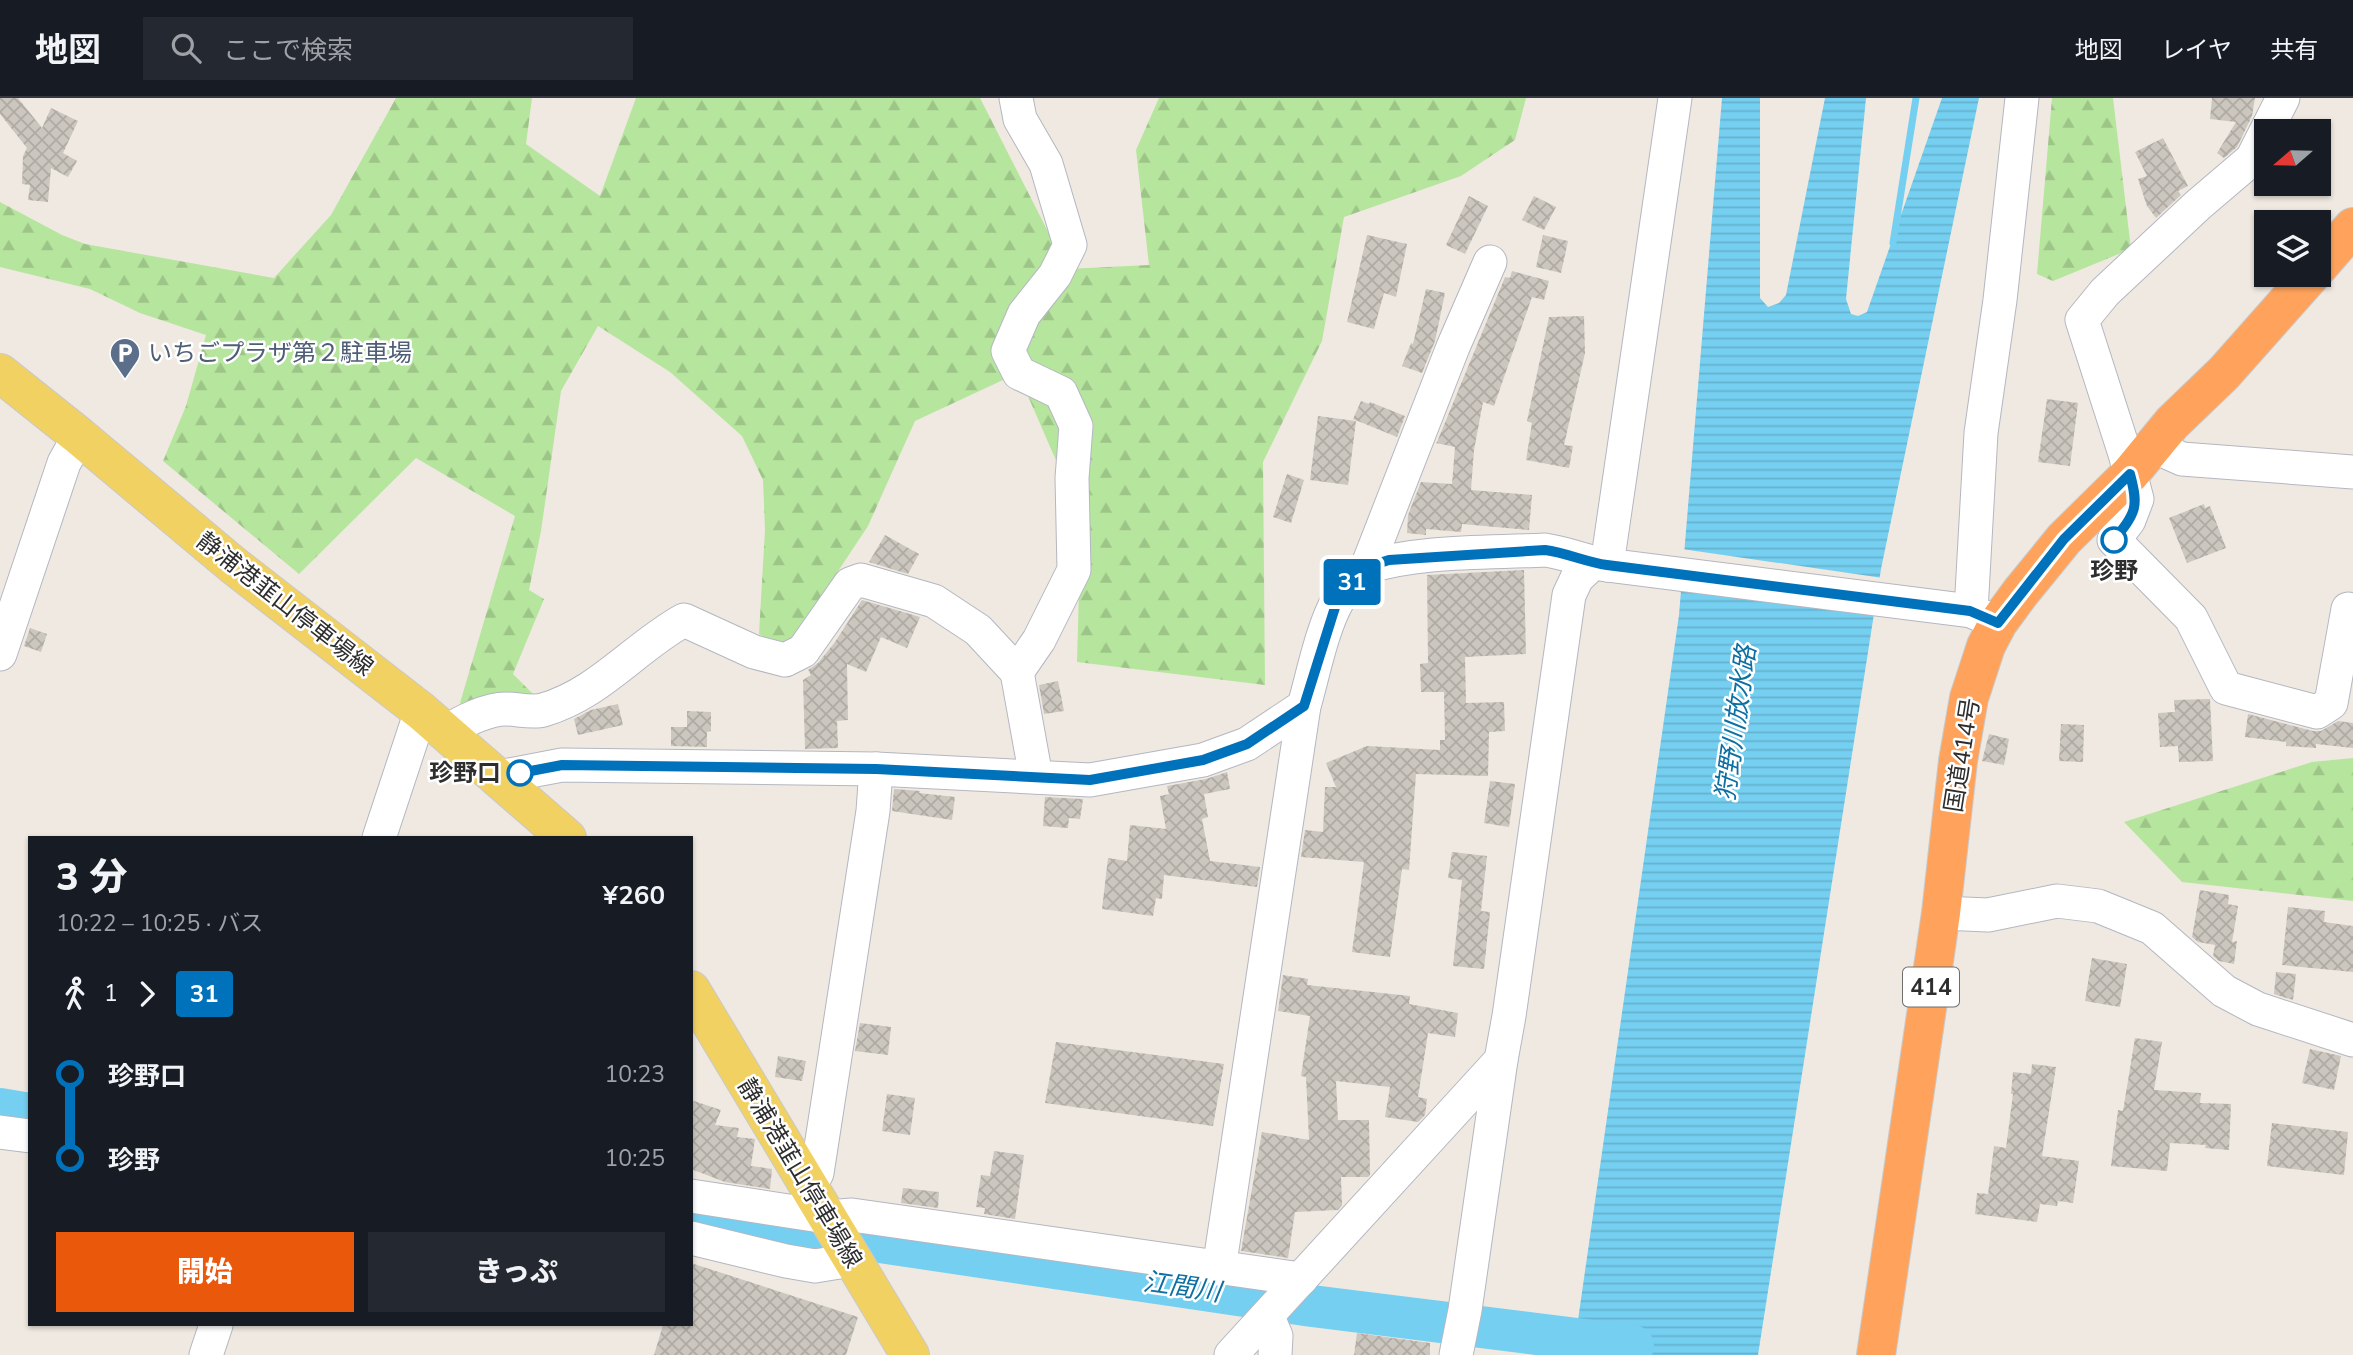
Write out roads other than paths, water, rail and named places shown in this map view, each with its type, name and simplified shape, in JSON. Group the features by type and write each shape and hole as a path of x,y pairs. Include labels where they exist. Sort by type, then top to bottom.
{"highway":[{"path":"2331,252 2353,227"},
{"name":"国道414号","path":"1876,1355 1941,913 1965,720 1983,656 1971,615 2064,539 2142,460 2172,423 2224,373 2300,287"}],"main road":[{"name":"静浦港韮山停車場線","path":"0,373 233,565 433,722 565,836"},
{"name":"静浦港韮山停車場線","path":"693,993 910,1355"}],"street":[{"path":"1016,98 1020,119 1046,163 1070,245 1055,275 1024,314 1008,351 1019,373 1061,393 1076,426 1072,478 1074,570 1039,640 1017,672"},
{"path":"1608,565 1657,208 1675,98"},
{"path":"1367,567 1389,560 1417,557 1545,550 1564,552 1608,565 1971,615 1981,433 2000,300 2022,98"},
{"path":"2283,98 2252,159 2198,205 2105,292 2082,320 2142,460 2137,499 2129,520 2114,540 2191,618 2226,688 2317,712 2331,703 2348,609"},
{"path":"1219,1269 1304,706 1337,601 1367,567 1448,359 1490,262"},
{"path":"0,654 64,463 79,436"},
{"path":"2142,460 2182,459 2353,472"},
{"path":"1456,1354 1465,1310 1513,989 1569,595 1577,578 1608,565"},
{"path":"380,836 433,722 462,722 502,709 541,711 589,690 626,664 658,634 684,620 754,652 785,660 803,651 850,584 861,580 934,601 978,630 1017,672 1036,777"},
{"path":"499,777 562,765 876,769 1090,780 1203,760 1247,744 1304,706"},
{"path":"833,1228 817,1173 873,811 876,769"},
{"path":"1941,913 1988,915 2057,901 2098,906 2152,928 2224,991 2258,1009 2353,1040"},
{"path":"1231,1355 1501,1060"},
{"path":"0,1132 28,1136"},
{"path":"693,1196 833,1228"},
{"path":"693,1238 815,1266 833,1228 852,1215 1298,1283"},
{"path":"1268,1317 1276,1335 1275,1355"},
{"path":"206,1355 216,1326"}],"water":[{"name":"狩野川放水路","path":"1722,98 1760,98 1760,298 1768,307 1779,303 1786,295 1825,98 1866,98 1846,299 1851,314 1858,316 1867,312 1942,98 1979,98 1881,569 1758,1355 1573,1355 1679,615"}],"waterway":[{"path":"1893,243 1916,98"},
{"name":"江間川","path":"0,1109 28,1114"},
{"name":"江間川","path":"693,1214 1312,1306 1633,1346"}],"place":[{"name":"いちごプラザ第２駐車場","path":"125,380"},
{"name":"珍野","path":"2114,540"},
{"name":"珍野口","path":"520,773"}]}
